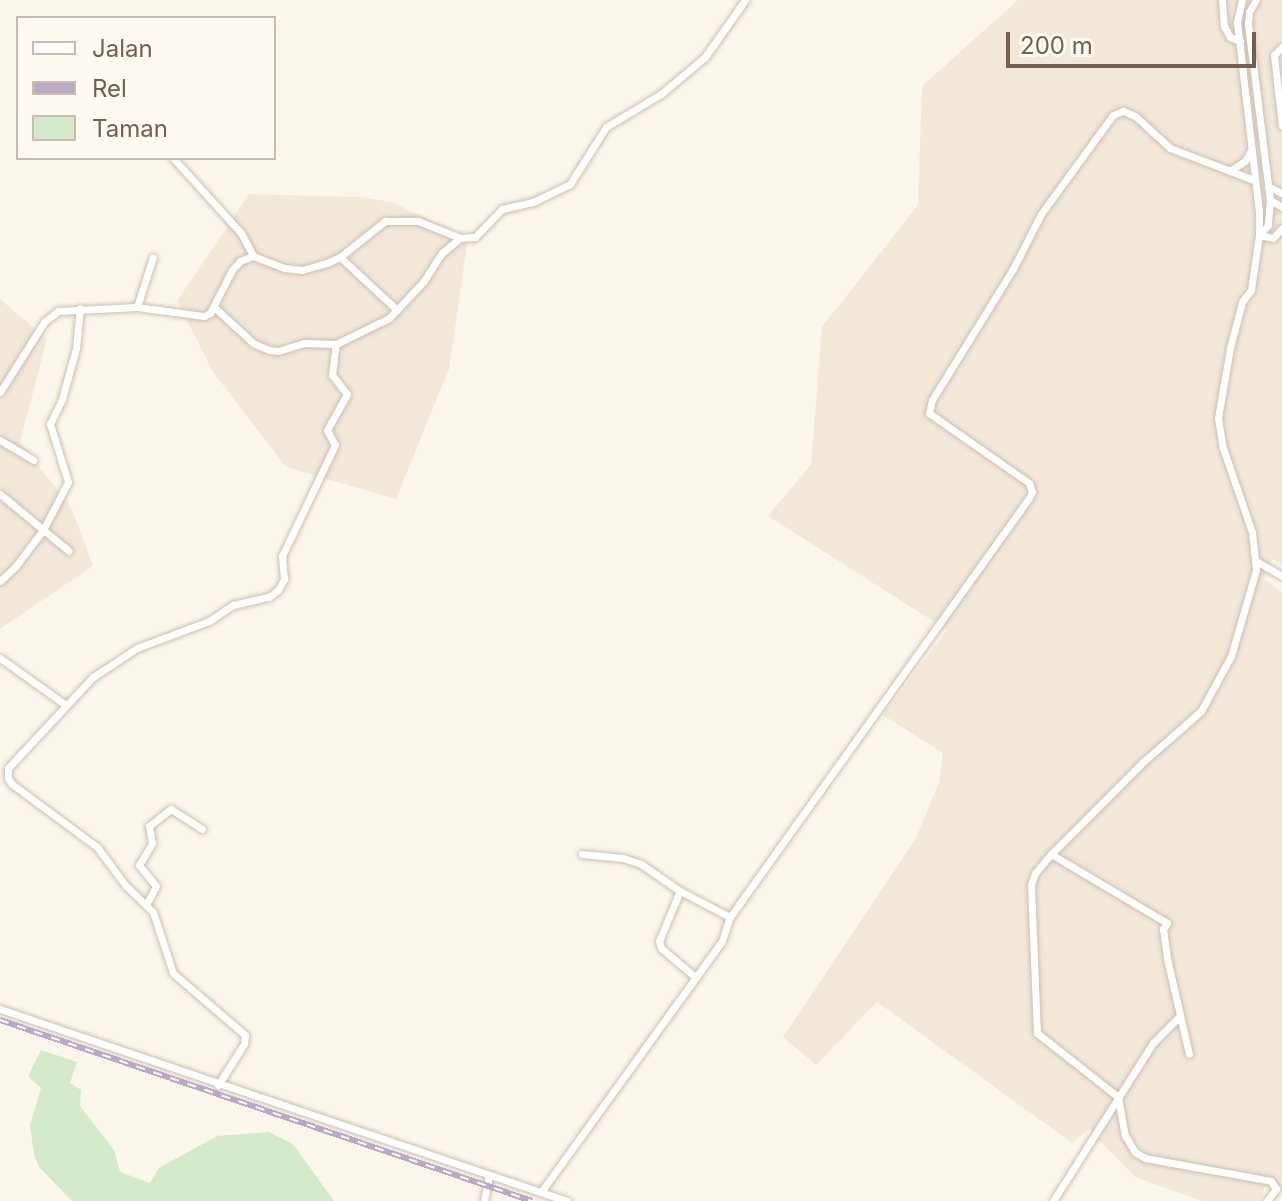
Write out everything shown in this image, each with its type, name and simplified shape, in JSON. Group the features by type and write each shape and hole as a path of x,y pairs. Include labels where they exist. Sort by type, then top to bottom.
{"street":[{"path":"175,160 241,233 253,256 285,268 302,270 340,257 385,221 418,221 460,238 475,237 502,209 533,202 570,184 606,127 661,94 705,57 745,0"},
{"path":"1222,0 1224,26 1230,37 1239,41 1250,39"},
{"path":"1242,0 1237,9 1239,41 1259,235 1251,290 1238,317 1218,418 1223,448 1252,532 1256,561 1231,656 1201,711 1143,762 1051,854 1035,873 1031,885 1034,1026 1037,1033 1118,1097 1129,1145 1145,1158 1271,1181 1279,1191 1267,1201"},
{"path":"1256,0 1249,12 1250,39 1270,200 1268,225 1259,235"},
{"path":"1282,47 1274,55 1282,126"},
{"path":"541,1192 722,941 730,917 1032,492 1029,483 929,413 932,400 1013,269 1041,214 1118,112 1135,116 1170,148 1282,193"},
{"path":"1228,172 1245,161 1251,150"},
{"path":"1258,202 1270,200 1282,207"},
{"path":"1259,235 1273,238 1282,228"},
{"path":"214,307 253,343 269,350 278,351 304,343 336,344 383,321 397,310 423,282 442,253 460,238"},
{"path":"0,392 44,322 58,311 137,307 204,316 214,307 232,270 253,256"},
{"path":"137,307 153,257"},
{"path":"340,257 397,310"},
{"path":"0,581 15,567 43,530 68,482 50,424 62,399 76,348 80,308"},
{"path":"218,1085 244,1044 245,1035 173,973 165,958 157,920 147,903 126,886 90,840 12,784 8,778 8,768 93,677 137,648 209,621 233,605 274,594 284,579 282,556 334,449 327,430 347,394 332,375 336,344"},
{"path":"0,440 33,460"},
{"path":"0,494 69,551"},
{"path":"1256,561 1282,576"},
{"path":"0,658 66,705"},
{"path":"0,763 8,768"},
{"path":"147,903 156,886 139,865 152,843 149,826 171,809 202,829"},
{"path":"582,854 623,858 641,864 680,891 730,917"},
{"path":"1051,854 1167,923 1165,940 1189,1054"},
{"path":"680,891 659,941 661,948 694,976"},
{"path":"0,1009 567,1201"},
{"path":"1053,1201 1158,1036 1179,1017"},
{"path":"484,1201 489,1176"}],"shaded area":[{"path":"1018,0 1282,0 1282,565 1272,559 1264,579 1282,592 1282,1188 1265,1186 1261,1201 1202,1201 1135,1177 1089,1129 1072,1143 877,1002 816,1065 783,1037 916,838 939,782 943,753 883,715 947,630 768,516 811,464 822,327 918,205 922,86"},
{"path":"249,194 360,197 392,202 468,239 449,369 396,499 286,467 213,372 177,301"},
{"path":"0,299 47,339 20,442 71,507 93,566 0,629"}],"green space":[{"path":"41,1050 77,1062 70,1083 81,1090 80,1106 114,1150 120,1172 150,1183 159,1168 217,1136 269,1132 293,1144 334,1201 72,1201 39,1167 34,1155 30,1125 41,1088 28,1076"}],"railway":[{"path":"0,1020 532,1201"}]}
